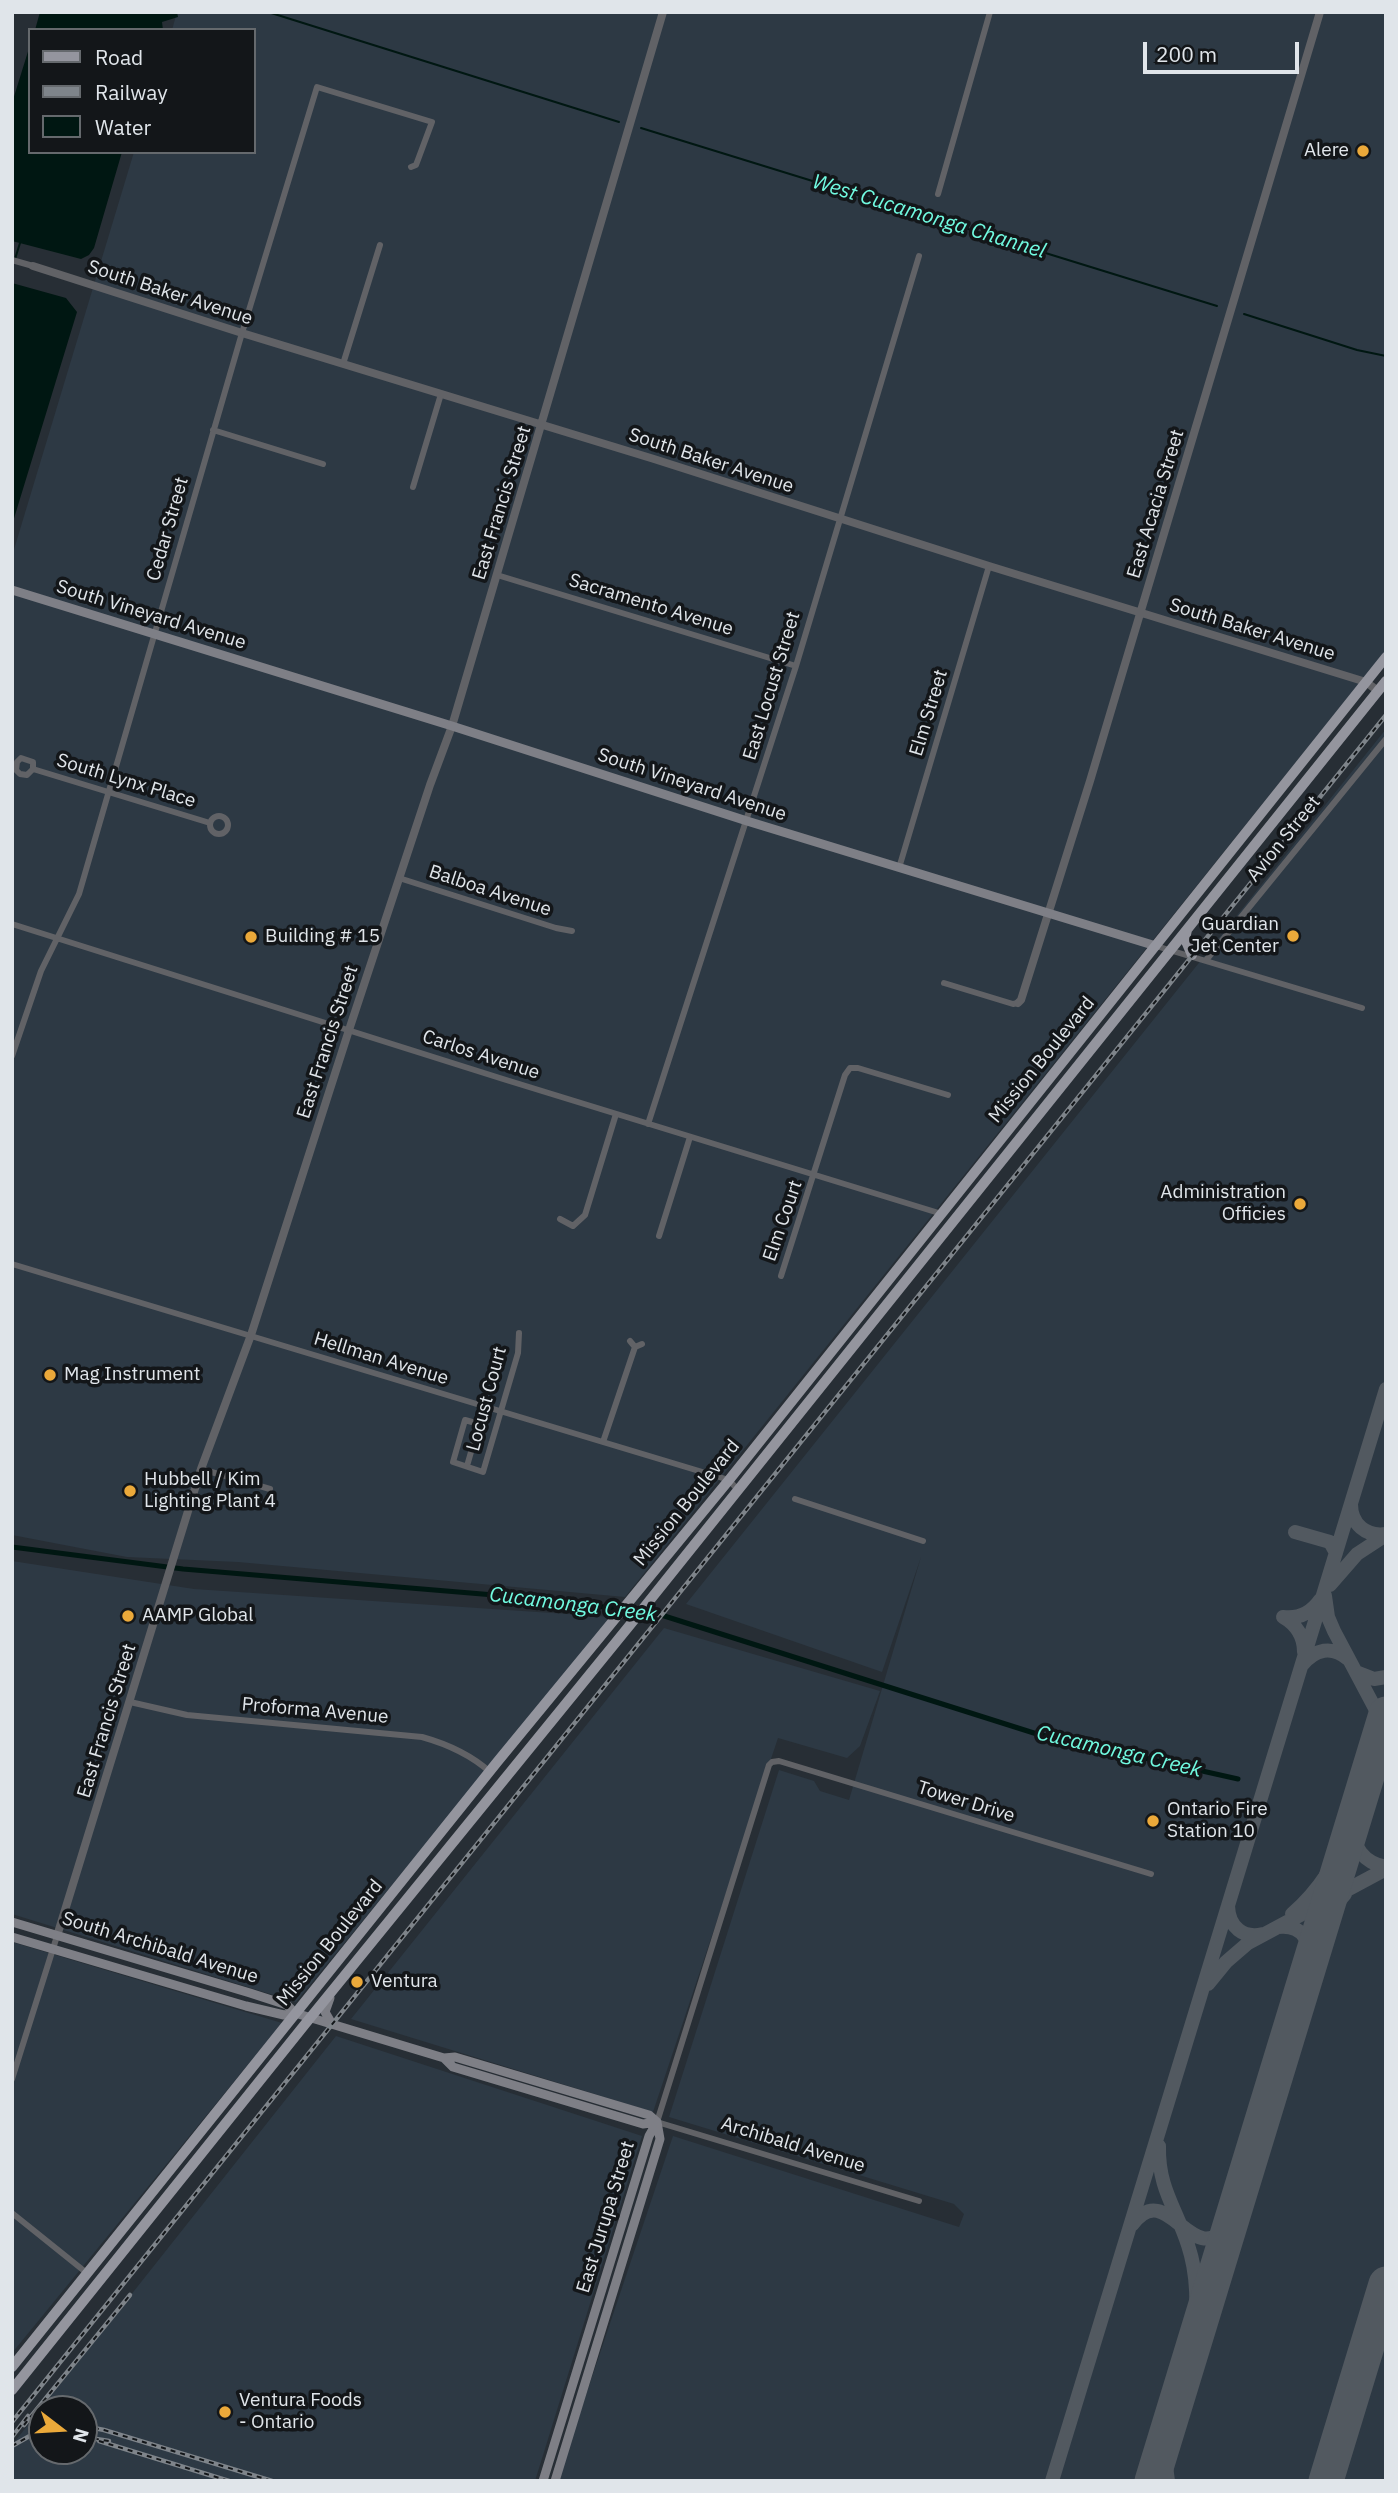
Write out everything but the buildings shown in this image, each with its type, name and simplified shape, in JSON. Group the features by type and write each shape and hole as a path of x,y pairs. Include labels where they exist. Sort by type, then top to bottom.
{"main road":[{"name":"South Vineyard Avenue","path":"12,590 1049,915 1156,946"},
{"name":"Mission Boulevard","path":"12,2367 489,1772 729,1480 1386,657"},
{"name":"Mission Boulevard","path":"12,2390 635,1620 737,1489 1386,681"},
{"path":"1187,930 1185,939 1192,956"},
{"name":"South Archibald Avenue","path":"12,1922 250,1993 287,2005 295,2013 311,2018"},
{"name":"South Archibald Avenue","path":"12,1937 272,2012 284,2015 295,2013"},
{"path":"332,2024 325,2009 337,1985"},
{"path":"272,2012 283,2022 277,2036"},
{"name":"Archibald Avenue","path":"311,2018 444,2058 455,2057 649,2115 657,2122"},
{"name":"Archibald Avenue","path":"444,2058 453,2067 643,2124 657,2122"},
{"path":"568,2101 594,2099"},
{"name":"East Jurupa Street","path":"543,2481 649,2136 657,2122"},
{"name":"East Jurupa Street","path":"555,2481 660,2139 657,2122"}],"street":[{"name":"East Francis Street","path":"12,2079 201,1469 251,1335 399,878 452,726 663,12"},
{"path":"938,194 990,12"},
{"name":"East Acacia Street","path":"1018,1003 1049,915 1320,12"},
{"name":"Cedar Street","path":"12,1056 41,971 79,894 242,333 317,87 432,122 416,165 411,167"},
{"path":"343,364 380,245"},
{"name":"East Locust Street","path":"648,1124 796,667 919,256"},
{"path":"12,260 33,266"},
{"name":"South Baker Avenue","path":"33,266 1366,682 1378,691"},
{"path":"413,487 441,394"},
{"path":"214,430 323,464"},
{"name":"Elm Street","path":"899,868 989,566"},
{"name":"Sacramento Avenue","path":"497,575 796,667"},
{"name":"Avion Street","path":"1207,960 1386,739"},
{"name":"South Lynx Place","path":"33,769 210,823"},
{"name":"Balboa Avenue","path":"399,878 572,931"},
{"name":"Carlos Avenue","path":"12,924 942,1214"},
{"name":"South Vineyard Avenue","path":"1156,946 1362,1008"},
{"path":"944,983 1013,1004 1018,1003"},
{"path":"815,1175 845,1075 850,1068 858,1068 948,1095"},
{"path":"561,1219 573,1226 585,1215 616,1114"},
{"path":"659,1236 690,1137"},
{"name":"Elm Court","path":"781,1276 815,1175"},
{"name":"Hellman Avenue","path":"12,1264 729,1480"},
{"name":"Locust Court","path":"467,1466 483,1472 518,1353 519,1333"},
{"path":"603,1442 636,1344"},
{"path":"465,1420 479,1424 467,1466 453,1462 465,1420"},
{"path":"201,1469 270,1489"},
{"path":"729,1480 737,1489"},
{"path":"795,1499 923,1541"},
{"name":"Proforma Avenue","path":"130,1702 187,1715 422,1737 448,1745 469,1756 489,1772"},
{"name":"Tower Drive","path":"657,2122 764,1780 772,1762 779,1761 1151,1874"},
{"name":"Archibald Avenue","path":"657,2122 919,2202"},
{"path":"12,2213 88,2274"}],"shaded area":[{"path":"177,12 1386,12 1386,650 625,1597 238,1562 127,1557 12,1535 12,556 133,154 256,154 256,28 173,28"},
{"path":"1386,729 1386,2481 557,2481 673,2136 959,2227 964,2214 954,2204 669,2117 779,1770 814,1781 820,1791 849,1800 921,1557 882,1672 686,1604"},
{"path":"12,1561 194,1589 612,1617 296,2002 12,1914"},
{"path":"664,1628 880,1691 860,1746 847,1758 778,1738 653,2112 351,2019"},
{"path":"12,1942 282,2023 12,2353"},
{"path":"336,2036 642,2136 535,2481 12,2481 12,2445 28,2425 28,2465 98,2465 98,2395 52,2395"}],"water":[{"path":"40,12 177,12 178,17 162,22 163,28 36,28"},
{"path":"28,51 28,154 121,154 94,248 89,255 81,259 12,241 12,103"},
{"path":"12,283 66,298 77,312 12,525"}],"waterway":[{"name":"West Cucamonga Channel","path":"268,12 619,122"},
{"name":"West Cucamonga Channel","path":"641,128 1217,306"},
{"path":"15,259 20,243"},
{"name":"West Cucamonga Channel","path":"1244,314 1357,350 1386,356"},
{"name":"Cucamonga Creek","path":"12,1547 183,1569 542,1599 658,1614 1037,1734 1238,1779"}],"taxiway":[{"path":"1052,2481 1386,1389"},
{"path":"1351,1504 1354,1518 1361,1528 1372,1533 1386,1534"},
{"path":"1295,1532 1330,1542 1336,1553"},
{"path":"1330,1585 1357,1554 1386,1535"},
{"path":"1325,1596 1328,1617 1334,1631 1386,1729"},
{"path":"1304,1652 1299,1632 1283,1617 1304,1614 1320,1600"},
{"path":"1302,1665 1312,1655 1324,1651 1336,1652 1348,1659"},
{"path":"1356,1672 1374,1679 1386,1677"},
{"path":"1374,1751 1376,1717"},
{"path":"1368,1772 1377,1755 1386,1752"},
{"path":"1353,1825 1353,1833 1361,1853 1371,1862 1386,1867"},
{"path":"1292,1914 1326,1875 1351,1829"},
{"path":"1208,1984 1226,1962 1248,1943 1386,1869"},
{"path":"1318,1936 1330,1912 1345,1894"},
{"path":"1228,1906 1231,1920 1238,1930 1249,1935 1263,1934"},
{"path":"1278,1927 1294,1929 1304,1937 1309,1950 1309,1966"},
{"path":"1159,2146 1161,2174 1188,2245 1194,2270 1197,2308 1193,2347"},
{"path":"1132,2225 1145,2213 1158,2211 1193,2234 1205,2238 1217,2235 1231,2220"},
{"path":"1166,2434 1168,2481"}],"runway":[{"path":"1152,2481 1386,1714"},
{"path":"1326,2481 1386,2284"}],"railway":[{"path":"12,2422 1386,715"},
{"path":"24,2425 130,2295"},
{"path":"12,2437 28,2416"},
{"path":"98,2429 272,2481"},
{"path":"12,2446 28,2437"},
{"path":"98,2439 109,2441"},
{"path":"99,2441 229,2481"}],"place":[{"name":"Alere","path":"1363,151"},
{"name":"Guardian Jet Center","path":"1293,936"},
{"name":"Building # 15","path":"251,937"},
{"name":"Administration Officies","path":"1300,1204"},
{"name":"Mag Instrument","path":"50,1375"},
{"name":"Hubbell / Kim Lighting Plant 4","path":"130,1491"},
{"name":"AAMP Global","path":"128,1616"},
{"name":"Ontario Fire Station 10","path":"1153,1821"},
{"name":"Ventura","path":"357,1982"},
{"name":"Ventura Foods - Ontario","path":"225,2412"}]}
